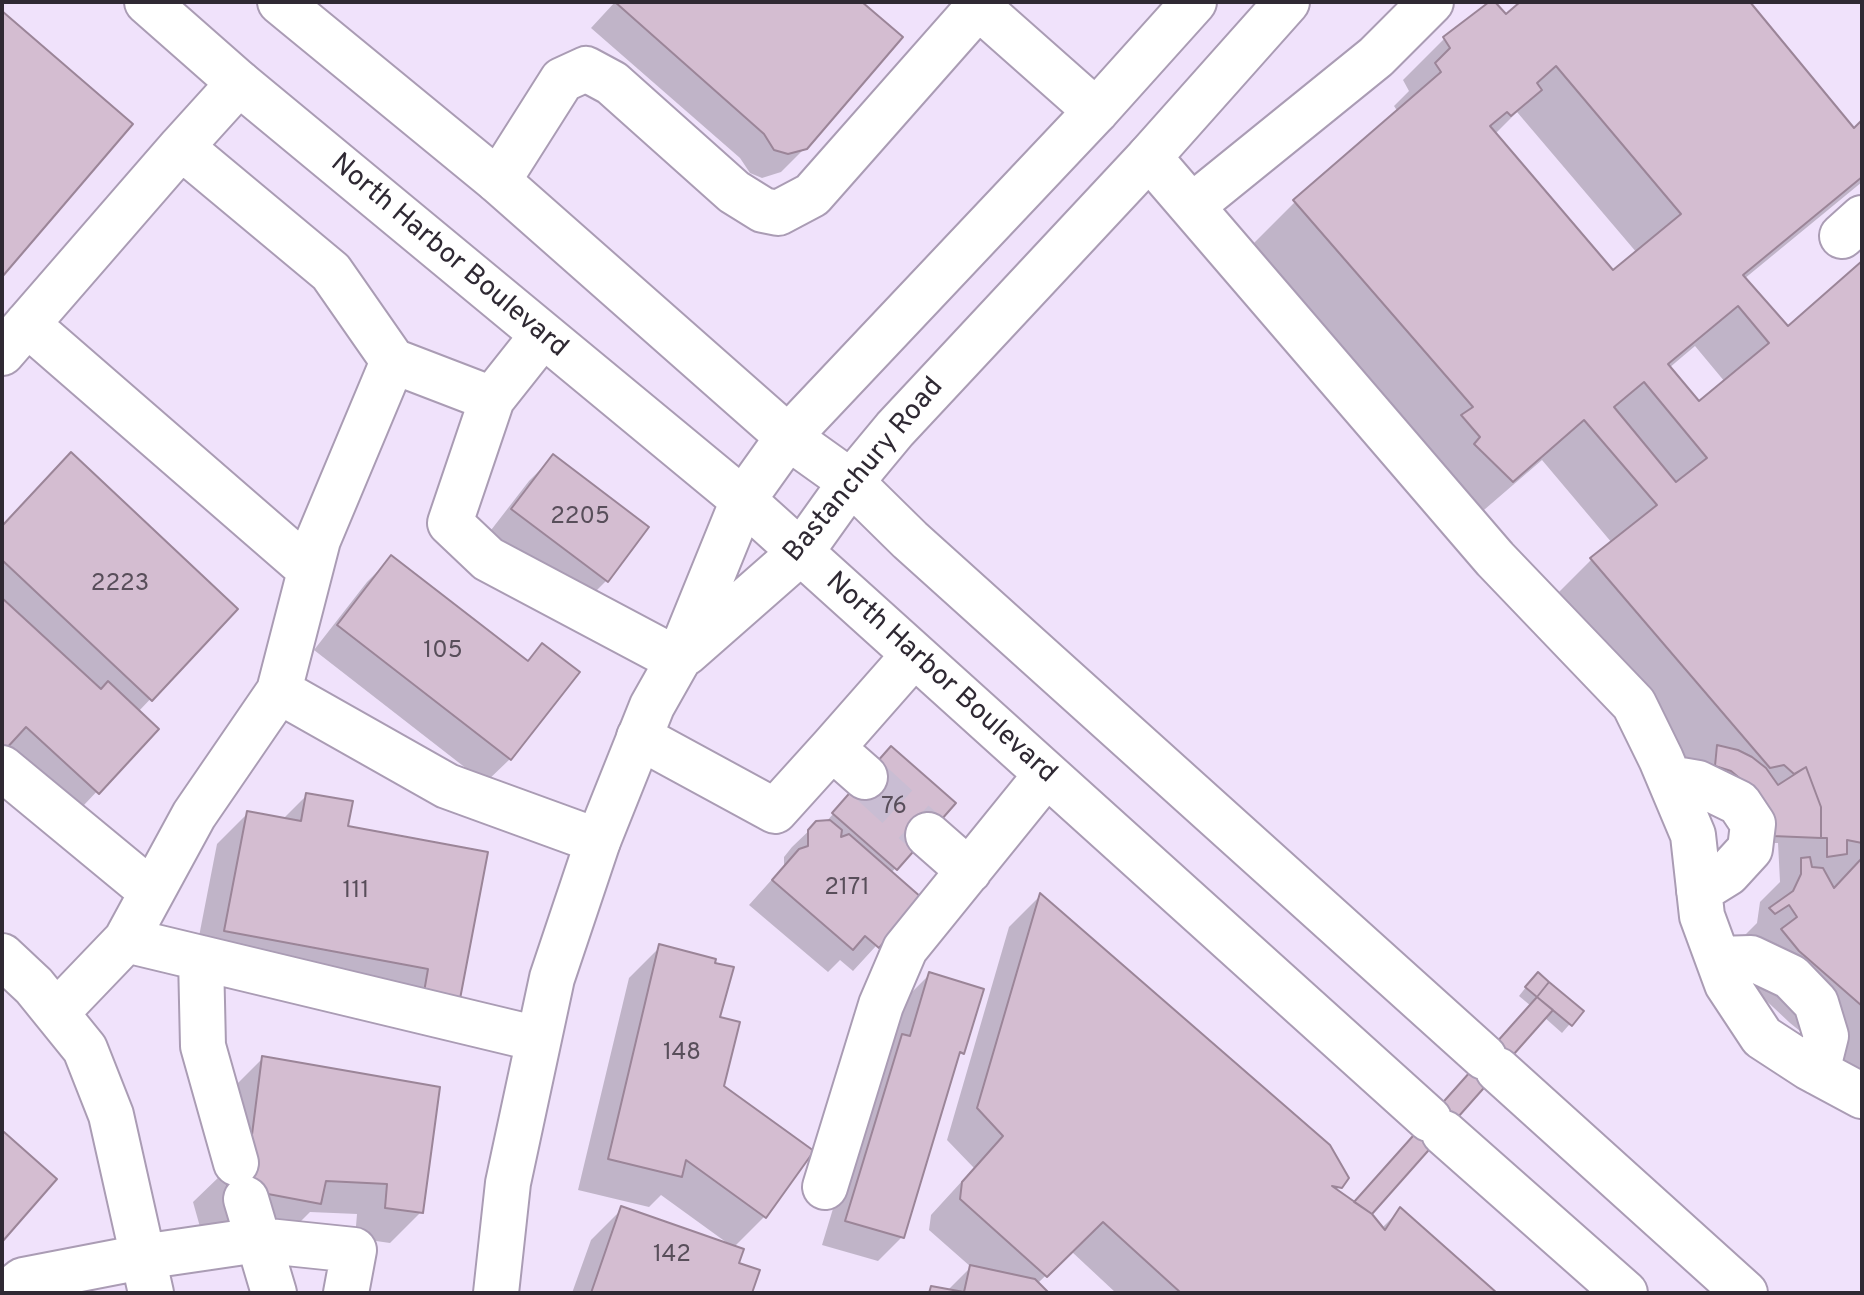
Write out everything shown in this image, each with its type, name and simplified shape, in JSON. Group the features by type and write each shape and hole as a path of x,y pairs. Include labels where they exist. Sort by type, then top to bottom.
{"main road":[{"name":"North Harbor Boulevard","path":"147,2 239,83 743,500 1625,1293"},
{"path":"280,2 498,181 788,437 851,482 922,550 1745,1293"},
{"path":"496,1293 508,1183 552,978 598,841 639,737 652,706 678,660 743,500 788,437 1096,111 1194,2"},
{"name":"Bastanchury Road","path":"678,660 801,552 851,482 895,429 1149,157 1287,2"},
{"path":"1192,206 1376,57 1431,2"},
{"path":"498,181 562,80 586,69 612,83 734,192 763,210 778,213 812,195 976,4 1096,111"},
{"path":"239,83 14,339 309,569"},
{"path":"181,147 331,272 393,361 492,399"},
{"path":"1149,157 1495,559 1634,704 1693,835 1702,916 1727,984 1762,1037 1862,1096"},
{"path":"542,336 492,399 450,523 488,559 678,660"},
{"path":"56,1013 126,940 194,815 279,691 318,540 393,361"},
{"path":"639,737 775,811 913,656"},
{"path":"279,691 447,786 598,841"},
{"path":"832,748 865,777"},
{"path":"2,768 152,892"},
{"path":"825,1187 881,1005 905,949 1046,775"},
{"path":"1669,778 1698,783 1739,803 1753,824 1750,849 1728,873 1699,891"},
{"path":"928,835 969,871"},
{"path":"126,940 538,1039"},
{"path":"2,956 34,986 85,1049 111,1115 146,1275"},
{"path":"201,958 203,1046 274,1293"},
{"path":"1718,959 1751,958 1791,977 1816,1003 1826,1036 1817,1072"},
{"path":"7,1293 23,1280 146,1275 247,1201"},
{"path":"247,1201 354,1250 346,1293"}],"building":[{"path":"615,2 862,2 903,37 807,149 788,154 774,150 764,134"},
{"path":"1489,2 1495,2 1506,14 1520,2 1750,2 1854,128 1862,120 1862,177 1743,275 1788,326 1862,261 1862,843 1847,840 1847,854 1827,857 1827,838 1821,838 1821,807 1806,767 1794,774 1784,765 1770,768 1590,558 1657,505 1584,420 1513,482 1474,444 1480,437 1461,415 1473,407 1293,200 1441,72 1435,63 1450,48 1443,37","holes":["1556,66 1681,214 1613,270 1490,126 1507,112 1511,116 1542,90 1537,83","1738,306 1769,343 1699,401 1668,364","1644,382 1707,458 1676,482 1614,407"]},
{"path":"2,11 133,124 2,277"},
{"path":"71,452 238,609 152,701 2,560 2,526"},
{"path":"553,454 649,527 608,582 511,509"},
{"path":"391,555 528,661 542,643 580,672 511,760 337,625"},
{"path":"2,598 101,689 108,681 159,729 99,794 26,727 5,750 2,747"},
{"path":"1717,745 1752,757 1766,768 1778,785 1806,767 1821,807 1821,838 1772,836 1768,807 1761,796 1731,771 1715,766"},
{"path":"891,746 956,803 897,870 832,813"},
{"path":"306,793 353,801 348,826 488,852 460,999 424,992 428,969 224,931 247,811 301,821"},
{"path":"830,820 842,830 841,837 849,834 922,898 879,948 865,936 853,950 772,880 799,849 808,846 808,830 816,821"},
{"path":"1810,857 1812,867 1823,868 1834,888 1862,858 1862,1006 1799,951 1781,929 1797,917 1789,905 1775,914 1769,908 1793,891 1801,874 1801,858"},
{"path":"1040,893 1330,1145 1349,1178 1342,1188 1332,1186 1372,1214 1385,1230 1400,1207 1497,1293 1181,1293 1103,1222 1047,1277 960,1199 962,1182 1003,1136 977,1108"},
{"path":"659,944 734,967 720,1017 740,1022 724,1086 814,1151 766,1218 686,1160 682,1177 608,1159"},
{"path":"929,972 984,989 964,1054 960,1052 904,1238 845,1221 902,1034 910,1036"},
{"path":"1538,972 1549,982 1537,997 1525,987"},
{"path":"1549,982 1584,1011 1572,1026 1537,997"},
{"path":"1537,997 1553,1010 1372,1214 1354,1202"},
{"path":"262,1056 440,1087 423,1213 385,1208 387,1184 326,1181 321,1204 268,1194 232,1204 223,1170 249,1158"},
{"path":"4,1132 57,1179 2,1242 2,1134"},
{"path":"621,1206 744,1249 739,1263 760,1270 752,1293 591,1293"},
{"path":"970,1265 1035,1279 1049,1293 929,1293 931,1286 964,1292"}],"tunnel":[{"path":"865,777 928,835"}]}
